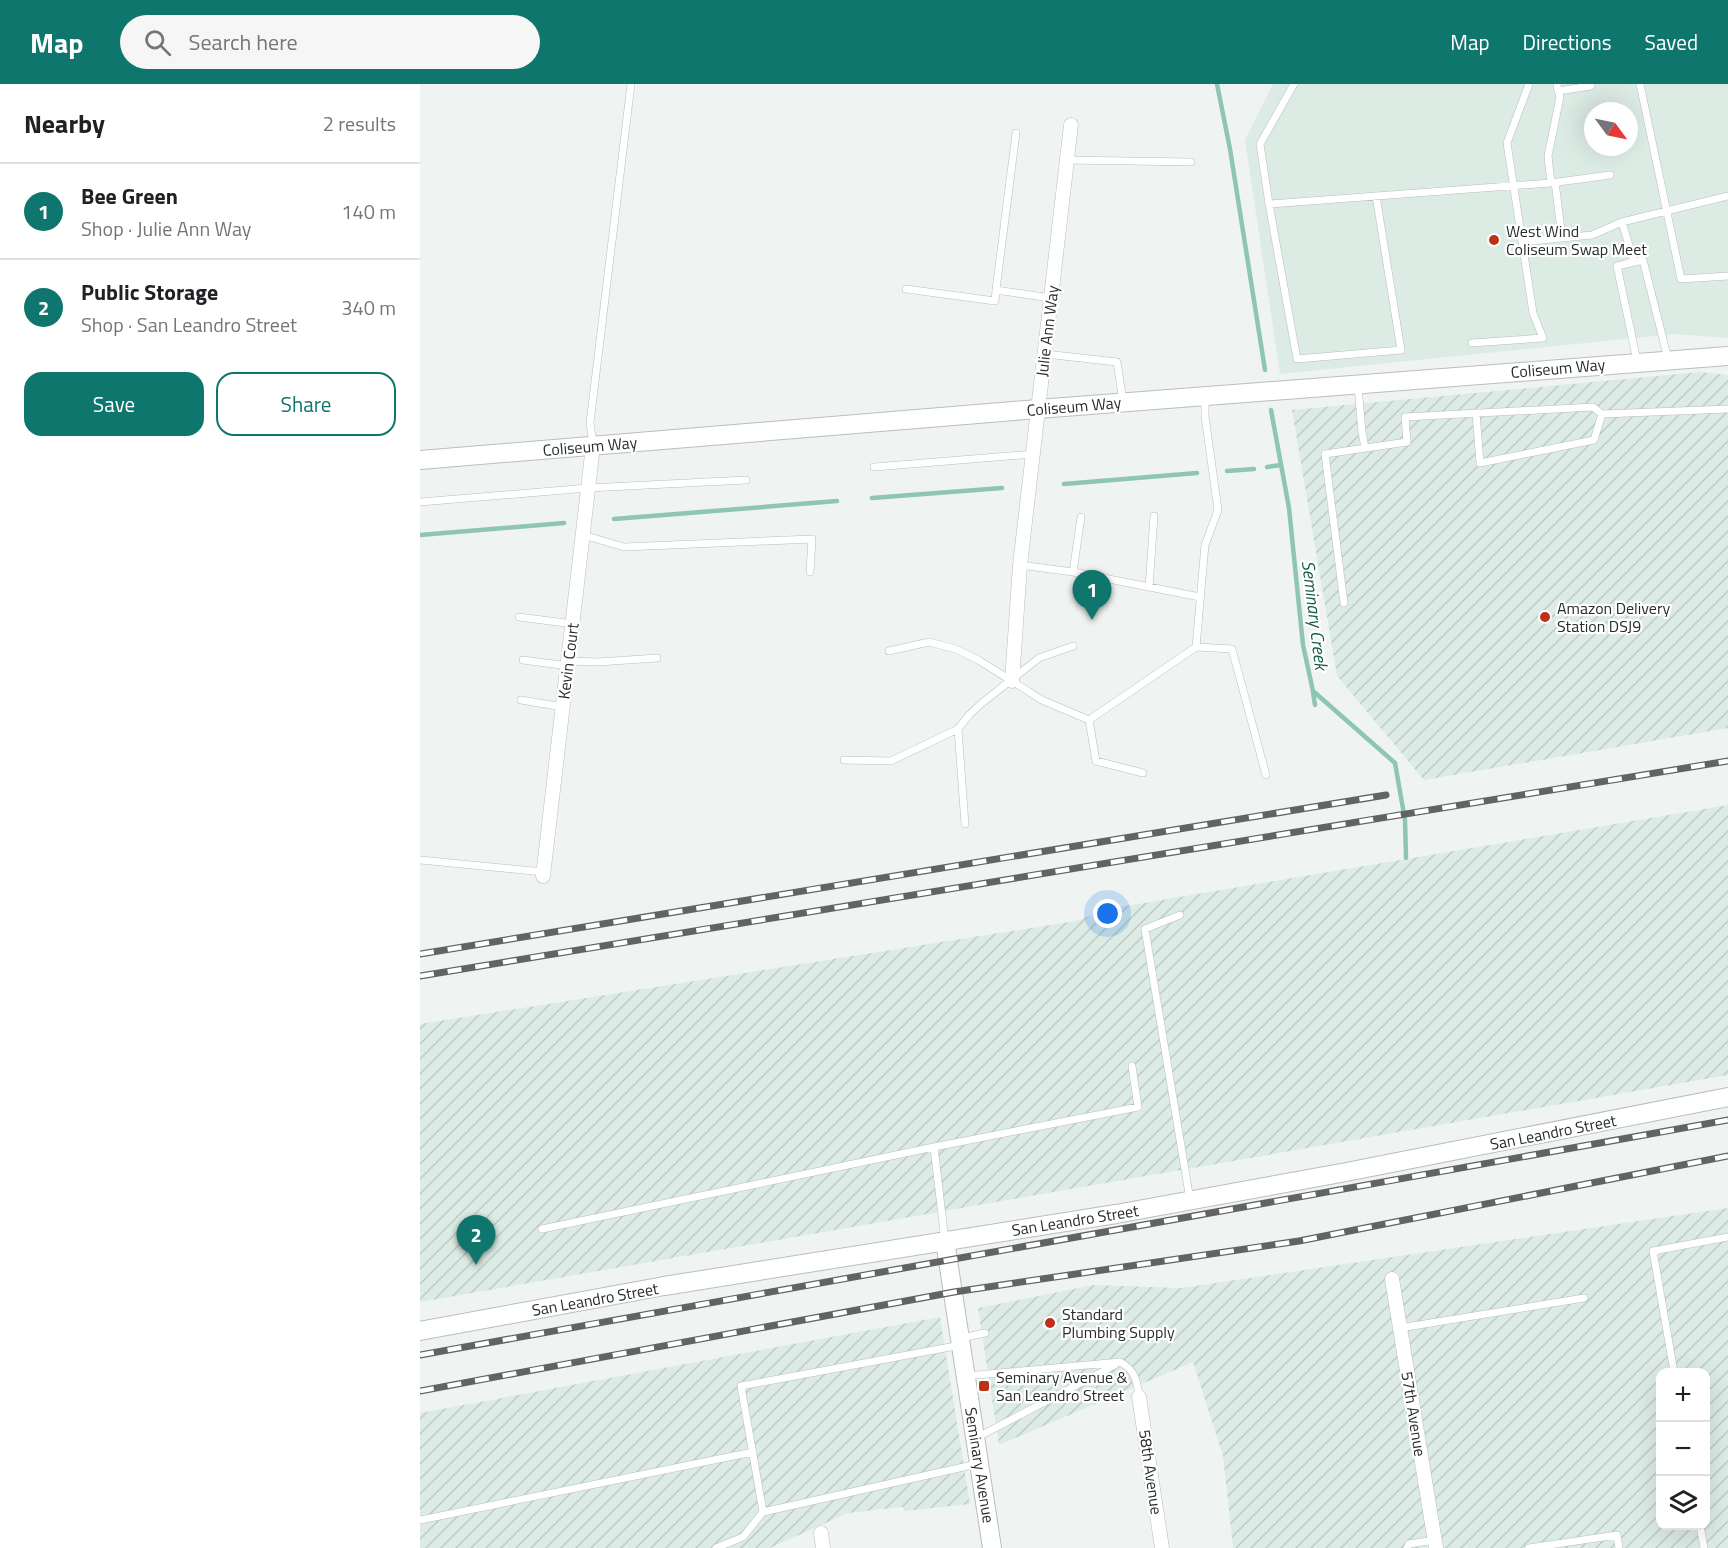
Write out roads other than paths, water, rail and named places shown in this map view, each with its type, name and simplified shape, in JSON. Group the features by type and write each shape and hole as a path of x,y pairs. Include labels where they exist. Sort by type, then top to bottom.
{"street":[{"name":"Julie Ann Way","path":"1012,681 1020,566 1071,125"},
{"name":"Coliseum Way","path":"420,460 1637,361 1728,356"},
{"name":"Kevin Court","path":"544,874 593,446"},
{"name":"San Leandro Street","path":"420,1331 664,1286 945,1241 1341,1173 1728,1097"},
{"name":"Seminary Avenue","path":"945,1241 992,1548"},
{"name":"57th Avenue","path":"1392,1279 1436,1544"},
{"name":"58th Avenue","path":"1139,1397 1162,1548"},
{"path":"821,1533 823,1548"}],"lane":[{"path":"593,446 590,423 631,84"},
{"path":"1294,84 1260,144 1297,359 1401,350 1376,196"},
{"path":"1472,343 1543,338 1533,313 1507,143 1530,84"},
{"path":"1640,84 1681,279 1725,277"},
{"path":"1562,238 1548,156 1560,97 1558,87 1591,86"},
{"path":"906,288 995,301 1016,133"},
{"path":"1067,160 1191,162"},
{"path":"1269,204 1514,186 1610,175"},
{"path":"1522,242 1592,235 1623,222 1728,196"},
{"path":"1623,222 1634,262"},
{"path":"1637,361 1617,266 1643,260 1668,359"},
{"path":"996,290 1051,298"},
{"path":"1045,354 1117,362 1123,402"},
{"path":"1358,384 1365,448"},
{"path":"1196,647 1205,545 1218,510 1205,416 1205,396"},
{"path":"1344,603 1325,454 1407,442 1405,417 1593,406 1602,414 1728,409"},
{"path":"1476,413 1480,463 1594,440 1602,414"},
{"path":"874,467 1033,454"},
{"path":"420,502 588,488 746,480"},
{"path":"1149,587 1154,516"},
{"path":"1073,573 1081,517"},
{"path":"583,535 624,547 812,539 810,572"},
{"path":"1020,566 1073,573 1200,597"},
{"path":"519,617 573,624"},
{"path":"889,651 929,642 956,649 1042,700 1089,720"},
{"path":"844,760 891,761 958,729 982,703 1039,658 1073,646"},
{"path":"1089,720 1196,647 1232,649 1266,775"},
{"path":"524,660 568,664 657,658"},
{"path":"521,700 563,707"},
{"path":"1089,720 1096,761 1143,773"},
{"path":"958,729 965,824"},
{"path":"420,860 544,874"},
{"path":"1180,915 1144,929 1190,1200"},
{"path":"542,1229 1138,1107 1132,1066"},
{"path":"934,1148 945,1241"},
{"path":"1673,1368 1653,1251 1728,1237"},
{"path":"1400,1328 1584,1298"},
{"path":"763,1512 741,1386 961,1341 985,1333"},
{"path":"966,1376 1120,1362 1128,1366 1137,1378 1139,1397"},
{"path":"976,1438 1120,1362"},
{"path":"420,1520 753,1452"},
{"path":"716,1548 743,1537 763,1512 980,1464"},
{"path":"1701,1530 1704,1548"},
{"path":"1529,1548 1617,1535 1619,1548"},
{"path":"1407,1548 1409,1544 1436,1544"}],"waterway":[{"name":"Seminary Creek","path":"1217,84 1230,149 1265,370"},
{"name":"Seminary Creek","path":"1271,410 1289,508 1303,645 1313,691 1395,763 1405,820 1406,858"},
{"path":"1267,467 1281,465"},
{"path":"1227,471 1254,469"},
{"path":"1064,484 1197,473"},
{"path":"872,498 1002,488"},
{"path":"614,519 837,501"},
{"path":"420,535 564,523"},
{"path":"1313,692 1315,705"}],"railway":[{"path":"420,976 1728,761"},
{"path":"420,954 1386,795"},
{"path":"420,1355 1728,1120"},
{"path":"420,1391 954,1292 1299,1241 1728,1156"}],"place":[{"name":"West Wind Coliseum Swap Meet","path":"1494,240"},
{"name":"Amazon Delivery Station DSJ9","path":"1545,617"},
{"name":"Bee Green","path":"1092,620"},
{"name":"Public Storage","path":"476,1265"},
{"name":"Standard Plumbing Supply","path":"1050,1323"},
{"name":"Seminary Avenue & San Leandro Street","path":"984,1386"}]}
